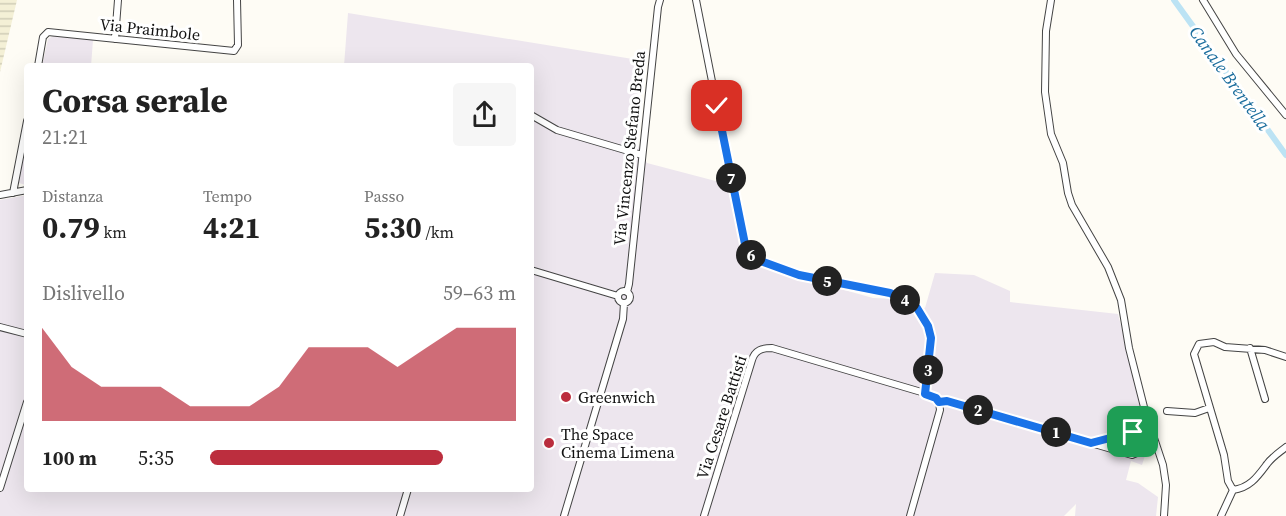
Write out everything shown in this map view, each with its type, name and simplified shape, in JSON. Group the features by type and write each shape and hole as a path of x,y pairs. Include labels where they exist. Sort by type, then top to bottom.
{"street":[{"path":"115,39 118,0"},
{"name":"Via Praimbole","path":"39,63 43,37 48,32 234,51 238,40 237,0"},
{"path":"696,0 746,249 755,259 799,275 890,293 917,308 928,326 931,338 925,394"},
{"path":"1051,0 1046,31 1045,92 1051,134 1063,163 1072,205 1108,267 1121,300 1129,348 1145,411 1163,465 1166,485 1164,516"},
{"path":"1203,0 1236,54 1286,115"},
{"name":"Via Vincenzo Stefano Breda","path":"564,516 622,319 624,303 630,298 627,292 658,2"},
{"path":"534,118 557,130 642,154"},
{"path":"13,193 24,136"},
{"path":"0,195 24,191"},
{"path":"534,271 618,296"},
{"path":"618,296 621,292 627,292"},
{"path":"618,296 619,301 624,303"},
{"path":"0,327 24,333"},
{"path":"1233,490 1228,481 1224,455 1194,354 1199,344 1214,342 1225,347 1265,350 1286,357"},
{"name":"Via Cesare Battisti","path":"704,516 752,360 760,350 771,348 925,394 936,398 939,402 947,401 1132,455 1139,452 1143,445 1140,435 1133,432 1091,443"},
{"path":"1250,348 1265,399"},
{"path":"910,516 939,410 939,402"},
{"path":"1167,411 1195,413 1209,408"},
{"path":"0,488 24,412"},
{"path":"1221,516 1233,490 1251,483 1286,447"},
{"path":"400,516 407,492"}],"shaded area":[{"path":"0,0 17,0 0,72"},
{"path":"348,13 645,61 635,139 647,163 727,184 742,255 748,259 787,274 873,298 898,299 925,308 935,273 974,275 1010,291 1010,302 1118,314 1148,431 1148,446 1142,465 1131,461 1126,480 1138,483 1158,497 1156,516 1075,516 1076,504 1064,516 0,516 0,200 24,196 24,492 534,492 534,63 344,63"},
{"path":"54,35 93,40 91,63 43,63 48,39"},
{"path":"24,156 24,184 19,183"}],"waterway":[{"name":"Canale Brentella","path":"1174,0 1286,155"}],"place":[{"name":"Greenwich","path":"566,397"},
{"name":"The Space Cinema Limena","path":"549,443"}],"route":[{"path":"717,106 743,242 750,255 755,259 799,275 890,293 917,308 924,316 931,338 925,394 936,398 939,402 947,401 1091,443 1133,432"}]}
